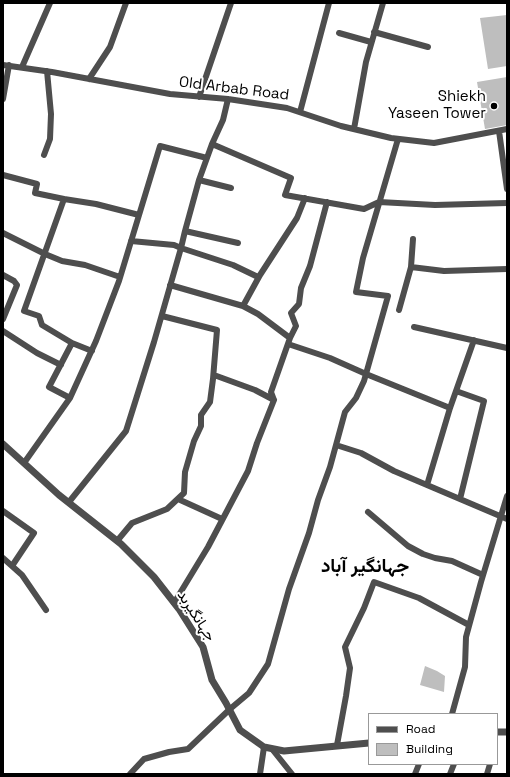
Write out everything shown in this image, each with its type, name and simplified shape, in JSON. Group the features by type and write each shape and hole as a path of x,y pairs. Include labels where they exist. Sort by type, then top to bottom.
{"street":[{"path":"22,68 50,3"},
{"path":"89,79 110,47 126,3"},
{"path":"199,97 231,3"},
{"path":"300,112 329,3"},
{"path":"354,129 366,62 383,3"},
{"path":"374,32 428,47"},
{"path":"339,33 371,42"},
{"path":"3,99 6,65"},
{"name":"Old Arbab Road","path":"6,65 47,71 170,94 228,99 287,108 354,129 398,139 434,143 507,129"},
{"path":"44,155 50,139 51,114 47,71"},
{"path":"69,502 126,431 162,316 206,158 223,120 228,99"},
{"path":"499,131 507,189"},
{"path":"130,774 144,759 169,752 188,749 249,693 268,664 289,589 330,467 345,412 356,398 366,374 388,296 356,292 363,258 398,139"},
{"path":"212,144 290,178 285,195 364,209 379,202 436,205 507,202"},
{"path":"24,463 70,398 92,351 120,277 160,146 206,158"},
{"path":"3,175 37,184 35,193 96,204 139,214"},
{"path":"200,180 231,188"},
{"path":"243,306 258,277 297,218 305,198"},
{"path":"64,199 24,311 39,316 42,325 72,343 92,351"},
{"path":"174,603 208,547 248,470 274,400 271,392 289,341 296,326 291,313 299,304 301,288 310,266 327,202"},
{"path":"185,231 238,243"},
{"path":"3,233 45,254 62,260 85,265 120,277"},
{"path":"399,310 411,267 413,239"},
{"path":"131,241 174,245 233,265 258,277"},
{"path":"411,267 444,271 507,269"},
{"path":"3,275 14,281 17,285 3,319"},
{"path":"170,285 243,306 258,314 289,341 450,408"},
{"path":"117,541 132,523 167,509 184,493 185,472 194,441 201,426 201,414 210,402 214,375 217,330 162,316"},
{"path":"414,327 507,348"},
{"path":"3,331 37,353 62,365"},
{"path":"427,485 450,408 474,340"},
{"path":"70,398 49,387 62,365 72,343"},
{"path":"214,375 255,390 274,400"},
{"path":"456,391 484,401 460,499"},
{"name":"جہانگیربد","path":"3,444 69,502 117,541 154,577 174,603 203,647 212,680 230,709 240,730 264,747 284,751 368,743"},
{"path":"336,445 361,453 394,471 504,517"},
{"path":"452,713 465,667 466,637 469,625 483,574 504,517 507,496"},
{"path":"178,499 222,519"},
{"path":"3,511 34,532 12,566"},
{"path":"368,512 408,546 423,554 452,562 483,574"},
{"path":"3,558 22,575 46,610"},
{"path":"337,745 350,668 345,647 364,608 374,582 419,598 469,625"},
{"path":"260,774 264,747"},
{"path":"272,749 292,774"}],"building":[{"path":"507,15 507,66 488,69 480,18"},
{"name":"Shiekh Yaseen Tower","path":"507,77 507,125 485,129 477,82"},
{"path":"425,666 445,676 444,692 420,685"}],"place":[{"name":"Shiekh Yaseen Tower","path":"494,106"}],"district":[{"name":"جہانگیر آباد","path":"365,567"}]}
